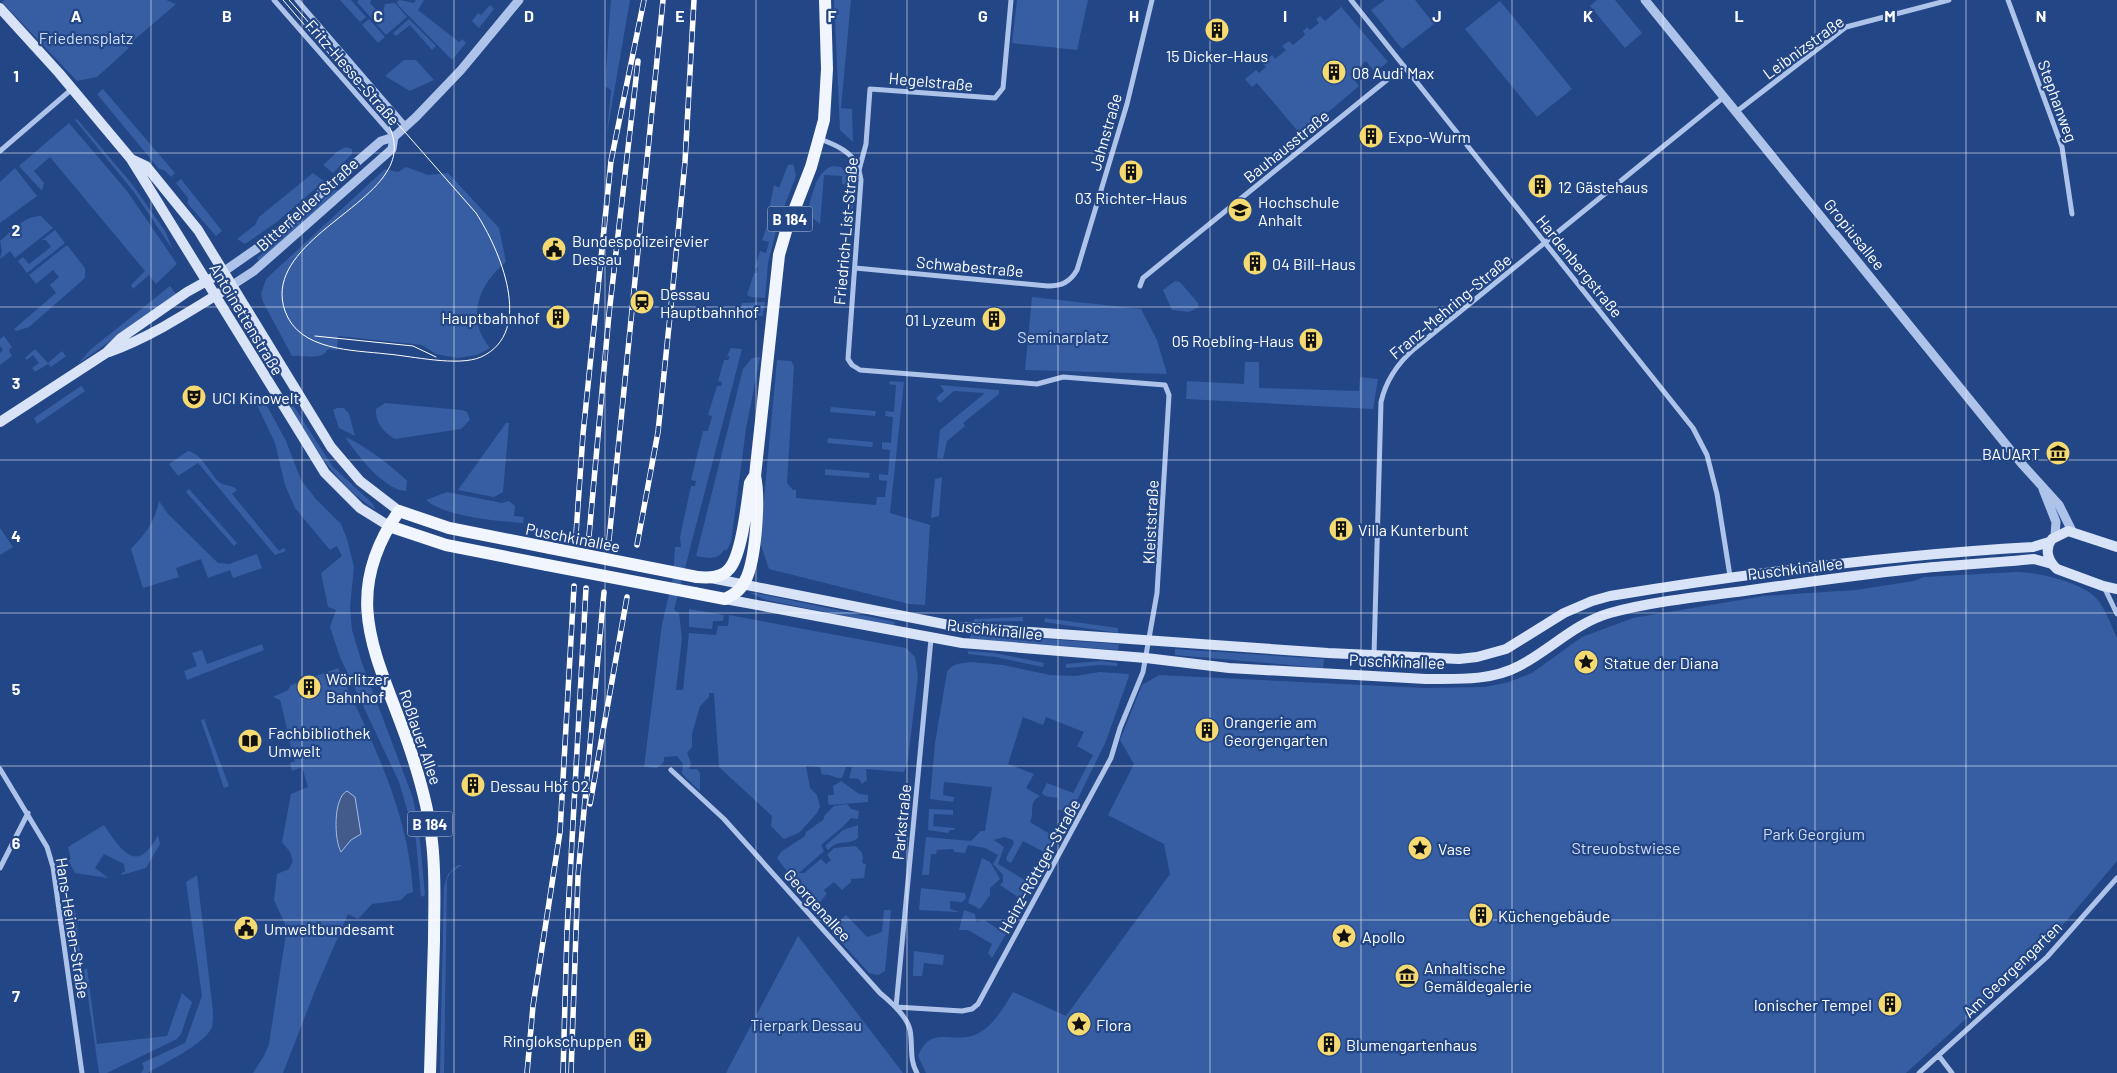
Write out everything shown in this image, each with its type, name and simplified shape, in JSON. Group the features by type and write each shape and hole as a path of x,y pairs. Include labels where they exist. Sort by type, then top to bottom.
{"main road":[{"name":"B 184","path":"744,583 751,562 757,513 758,494 755,476 771,320 781,249 820,139 826,101 825,0"},
{"name":"Antoinettenstraße","path":"0,8 72,89 131,160 325,473 360,508 389,526"},
{"name":"Antoinettenstraße","path":"131,160 146,166 185,212 331,446 360,481 386,503 399,511"},
{"path":"0,422 106,353 121,338 187,292 223,272"},
{"path":"106,353 132,344 232,286"},
{"name":"B 184","path":"704,578 726,571 735,558 750,483 755,476"},
{"name":"Puschkinallee","path":"399,511 449,528 704,578 744,583 941,624 1148,642 1435,660 1459,659 1490,654 1520,641 1564,613 1592,601 1730,576 1894,557 2033,547 2072,531"},
{"name":"Roßlauer Allee","path":"399,511 376,551 370,574 367,602 368,627 378,663 408,744 426,804 432,841 435,875 430,1073"},
{"name":"Puschkinallee","path":"389,526 446,545 931,639 1146,658 1229,668 1426,680 1479,678 1519,667 1584,624 1596,618 1626,610 1725,594 1912,569 2034,559 2052,564 2064,572 2117,589"},
{"path":"2072,531 2117,547"},
{"path":"2052,539 2047,552 2052,564"},
{"path":"725,599 734,595 744,583"}],"street":[{"name":"Fritz-Hesse-Straße","path":"274,0 394,137"},
{"name":"Fritz-Hesse-Straße","path":"297,0 406,126"},
{"name":"Bitterfelder Straße","path":"223,272 282,231 320,194 381,141 394,137 406,126 461,70 519,0"},
{"name":"Hegelstraße","path":"870,89 989,99 998,96 1003,88 1011,0"},
{"name":"Jahnstraße","path":"1077,270 1127,104 1152,0"},
{"name":"Hardenbergstraße","path":"1350,0 1693,428 1707,455 1717,494 1730,576"},
{"name":"Gropiusallee","path":"1645,0 2041,487 2060,505 2072,531"},
{"name":"Leibnizstraße","path":"1736,112 1846,28 1949,0"},
{"name":"Stephanweg","path":"2008,0 2062,147 2072,214"},
{"name":"Bauhausstraße","path":"1140,286 1143,278 1404,66"},
{"path":"0,151 72,89"},
{"name":"Friedrich-List-Straße","path":"870,89 866,144 859,170 861,180 847,355 852,365 860,370 1037,384 1063,378 1161,383 1168,388"},
{"name":"Franz-Mehring-Straße","path":"1374,656 1381,402 1387,381 1404,358 1724,97"},
{"name":"Bitterfelder Straße","path":"232,286 254,271 392,149 394,137"},
{"path":"820,139 847,153 857,163 859,170"},
{"name":"Schwabestraße","path":"855,268 1056,286 1070,280 1077,270"},
{"name":"Kleiststraße","path":"1146,658 1161,559 1170,395 1168,388"},
{"name":"Gropiusallee","path":"2041,487 2056,522 2052,539"},
{"path":"2103,586 2117,614"},
{"name":"Parkstraße","path":"896,1007 931,639"},
{"name":"Heinz-Röttger-Straße","path":"896,1007 962,1011 972,1009 978,1004 1111,758 1120,728 1143,672 1146,658"},
{"name":"Hans-Heinen-Straße","path":"0,769 47,847 53,867 82,1073"},
{"name":"Georgenallee","path":"671,770 724,818 880,993 896,1007 910,1028 913,1066 917,1073"},
{"path":"0,868 28,813"},
{"name":"Am Georgengarten","path":"1919,1073 2047,957 2117,878"},
{"path":"1939,1056 1952,1073"}],"green space":[{"name":"Friedensplatz","path":"4,0 166,0 176,4 127,46 129,48 97,77 77,81 2,2"},
{"path":"340,0 351,0 366,17 360,22"},
{"path":"359,0 371,0 370,3 382,16 385,4 395,3 407,17 386,35 357,2"},
{"path":"416,0 424,0 418,10 459,42 462,39 466,43 452,60 398,5 397,1 414,3"},
{"path":"611,0 630,0 607,133 611,90 605,86"},
{"path":"834,0 851,0 841,108 852,109 853,142 840,130"},
{"path":"1017,0 1088,0 1077,50 1012,43"},
{"path":"1385,0 1415,0 1434,24 1402,49 1371,10"},
{"path":"1597,0 1615,0 1642,33 1625,48 1590,6"},
{"path":"1500,1 1572,89 1537,117 1465,29"},
{"name":"08 Audi Max","path":"1338,3 1388,62 1375,72 1366,61 1350,74 1359,86 1301,135 1257,83 1252,87 1245,79 1256,70 1259,73 1266,67 1262,63 1272,55 1275,59 1286,50 1282,46 1289,41 1293,45 1305,35 1303,31 1307,27 1310,30 1319,23 1316,19 1320,16 1325,21 1341,7"},
{"path":"490,5 494,9 479,28 472,21 478,13 481,15"},
{"path":"369,19 385,37 378,43 362,25"},
{"path":"409,19 436,46 432,50 410,25 396,36 393,33"},
{"path":"404,60 416,60 434,80 410,91 385,76"},
{"path":"103,89 175,173 171,177 164,170 159,169 97,94"},
{"path":"77,119 132,184 165,231 173,250 134,192 75,120"},
{"path":"69,123 127,191 177,264 156,284 149,275 133,289 131,285 145,271 50,157 34,171 44,183 42,191 19,166"},
{"path":"346,147 352,149 352,154 333,173 323,165 338,151"},
{"path":"793,164 796,176 778,223 768,263 765,298 751,297 747,295 754,273 757,273 758,268 755,267 760,251 766,253 769,242 762,240 769,224 767,220 774,185 779,188 788,165"},
{"path":"833,166 841,167 850,178 853,206 850,225 847,226 850,185 842,184 842,176 824,175 820,224 807,213 818,179 822,173"},
{"path":"406,167 428,175 448,173 499,228 506,262 489,280 482,291 477,313 482,337 490,348 477,355 458,358 436,354 422,345 338,336 337,350 328,349 321,355 312,357 292,356 263,302 261,294 266,279 385,169 398,172"},
{"path":"15,168 37,196 0,223 0,182"},
{"path":"313,173 324,181 277,222 245,244 237,239 255,225 259,217"},
{"path":"181,179 222,231 216,236 188,204 188,198 176,183"},
{"path":"335,189 339,191 260,262 257,258"},
{"path":"35,216 41,216 53,228 15,258 10,251 0,259 2,251 0,241 25,221"},
{"path":"55,230 65,243 27,273 18,261 23,257 29,264 51,247 46,240 42,240"},
{"path":"67,245 85,268 85,278 29,327 17,331 14,329 56,293 50,285 59,277 53,270 36,284 29,275"},
{"path":"1175,281 1180,282 1198,303 1199,307 1189,312 1172,310 1163,290"},
{"path":"170,286 176,294 78,364 90,350"},
{"name":"Seminarplatz","path":"1032,297 1141,309 1157,340 1167,374 1025,370"},
{"path":"765,302 763,316 739,314 742,303"},
{"path":"4,336 12,347 9,350 12,356 0,365 0,353 3,350 0,346 0,339"},
{"path":"731,348 742,349 674,610 679,613 682,639 676,690 683,690 689,633 716,635 718,626 728,626 729,615 906,648 915,657 918,676 908,759 904,772 866,769 867,780 862,784 859,779 849,778 852,767 846,767 842,778 839,778 822,775 820,767 806,766 810,788 817,795 820,807 799,833 784,839 771,826 772,816 719,767 714,693 709,693 709,697 700,706 692,734 692,747 687,753 691,763 689,769 697,769 700,773 700,791 682,774 683,764 677,756 664,757 664,762 657,768 644,767 662,624 673,578 675,547 681,547 680,537 691,486 695,486 696,481 691,480 703,431 708,431 712,416 708,415 717,386 721,386 722,382 718,381 724,360 728,360 730,357 727,356"},
{"path":"35,349 48,363 62,351 66,356 51,367 48,364 35,372 32,368 39,363 33,355 27,360 25,358"},
{"path":"760,357 746,429 731,542 727,550 724,550 718,556 708,558 696,556 743,369 752,358"},
{"path":"777,360 791,361 794,366 787,483 793,490 796,490 796,498 876,505 877,497 885,497 887,481 879,480 879,474 888,475 890,450 882,449 882,442 891,443 893,417 885,416 886,411 894,412 896,385 889,384 890,381 904,382 890,513 930,525 925,605 909,604 769,569 760,542"},
{"path":"1245,362 1259,362 1259,388 1359,391 1360,377 1378,379 1373,409 1186,399 1187,381 1244,384"},
{"path":"940,385 999,390 999,394 963,423 965,426 947,441 943,459 937,458 940,430 985,393 954,391 940,403 936,398 944,391"},
{"path":"81,386 85,391 37,424 34,418"},
{"path":"261,395 286,441 301,480 316,499 341,524 347,539 354,567 350,607 352,630 362,663 413,798 419,831 425,895 421,897 416,840 399,782 340,657 330,627 336,610 328,607 321,573 342,556 337,546 330,550 295,508 285,485 275,443 254,399"},
{"path":"385,403 462,410 467,412 470,420 461,429 395,439 387,434 377,418 376,409"},
{"path":"293,405 333,467 372,503 376,510 349,489 327,464 290,408"},
{"path":"831,407 876,411 875,416 830,412"},
{"path":"344,408 349,414 355,436 339,428 333,410"},
{"path":"506,423 509,423 503,492 494,497 458,490"},
{"path":"345,437 387,463 402,476 407,481 406,491 389,485 380,478 364,462"},
{"path":"828,438 873,442 872,447 827,443"},
{"path":"188,451 201,459 219,482 237,490 232,494 279,551 284,548 286,551 275,555 198,463 178,476 169,464"},
{"path":"825,469 870,473 869,478 825,475"},
{"path":"942,477 939,516 931,518 935,479"},
{"path":"189,489 237,543 234,546 186,492"},
{"path":"447,492 502,503 509,501 515,506 514,516 524,517 523,523 458,514 435,506 426,500"},
{"path":"159,501 168,514 218,563 229,564 257,554 262,568 233,578 230,570 208,578 201,559 176,568 179,577 143,588 131,549 149,527"},
{"path":"0,528 13,547 0,555"},
{"name":"Park Georgium","path":"2016,572 2059,579 2090,593 2103,608 2117,638 2117,861 2040,952 1906,1073 926,1073 918,1056 927,1042 933,1038 967,1037 982,1031 994,1020 1013,992 1066,1016 1170,874 1164,844 1108,815 1134,764 1120,740 1142,685 1159,675 1425,688 1485,687 1509,682 1532,673 1582,637 1633,618 1764,596 1856,590 1914,581 1924,577"},
{"path":"750,593 895,622 894,626 766,600"},
{"path":"689,609 724,615 723,621 713,621 712,629 689,627"},
{"path":"1023,617 1023,621 974,622 974,619"},
{"path":"1045,618 1118,628 1118,633 1044,622"},
{"path":"971,634 1119,644 1118,650 970,639"},
{"path":"262,644 264,650 187,680 184,671 197,666 192,653 202,650 207,664"},
{"path":"1175,649 1324,659 1323,668 1175,655"},
{"path":"968,651 995,653 1044,663 1043,667 995,657 968,654"},
{"path":"1101,661 1117,663 1117,666 1100,665 1066,668 1066,664"},
{"path":"971,662 1003,665 1050,675 1075,676 1100,672 1128,674 1129,676 1106,741 1066,823 1063,822 1067,812 1057,809 1058,798 1045,796 1042,793 1047,783 1073,793 1093,755 1077,746 1084,732 1046,717 1043,725 1023,717 1008,764 1034,774 1026,788 1040,796 1034,801 1030,822 1058,839 1037,878 1031,876 1044,852 1023,841 1011,863 1006,858 1014,843 1013,840 1004,837 994,840 1004,847 998,864 1033,885 1024,901 1000,885 1003,882 1003,875 993,864 998,855 985,848 968,845 965,853 955,852 953,849 937,850 936,854 931,854 929,875 922,875 926,837 971,841 981,831 985,831 992,787 944,782 943,795 954,797 953,802 930,799 935,743 947,672 954,665"},
{"path":"338,668 375,749 396,805 410,862 413,892 407,894 401,900 372,904 358,919 348,914 316,988 283,1073 253,1073 269,1044 285,940 285,924 274,900 277,874 289,869 293,861 290,852 282,842 291,794 308,787 302,767 292,771 290,763 295,761 280,700 273,697 288,690 291,685"},
{"path":"204,719 229,786 224,788 201,720"},
{"path":"841,781 859,794 868,795 868,802 830,805 828,803 828,795 834,795 833,786"},
{"path":"847,804 851,809 859,811 858,819 851,818 821,845 824,851 799,873 804,873 821,859 826,864 831,860 827,855 834,848 855,846 862,853 862,863 866,864 864,878 851,879 851,882 842,890 834,882 824,890 827,894 820,902 815,904 804,894 777,858 781,852 805,836 806,832 823,820 825,815 834,806"},
{"path":"929,809 953,810 953,815 934,814 933,826 955,828 954,830 950,830 948,833 928,830"},
{"path":"104,825 117,843 129,855 143,854 158,835 160,844 146,868 122,875 121,873 125,872 124,864 104,854 95,868 108,878 75,873 68,860 71,859 68,847"},
{"path":"858,825 858,838 854,841 837,844 828,850 825,846 843,830"},
{"path":"982,858 990,862 1000,879 990,888 990,895 980,909 968,903"},
{"path":"458,865 462,865 450,873 447,880 444,1073 440,1073 444,887 448,874"},
{"path":"197,875 213,1011 212,1027 201,1040 183,1053 148,1073 141,1073 144,1068 142,1063 185,1043 202,996 186,882"},
{"path":"921,888 965,893 966,898 962,902 950,901 950,909 960,912 919,910"},
{"path":"75,909 81,960 76,962 71,913"},
{"path":"884,910 891,910 885,971 878,975 869,973 833,933 833,927 846,915 867,937 882,932"},
{"path":"964,910 975,914 976,922 984,920 1006,934 992,958 988,953 992,944 968,930 959,930"},
{"name":"Tierpark Dessau","path":"798,936 903,1073 726,1073"},
{"path":"914,951 944,955 943,965 924,963 922,976 913,976"},
{"path":"87,968 97,1044 167,1036 182,993 192,1002 181,1034 177,1039 107,1073 99,1073 84,970"}],"shaded area":[{"path":"347,791 355,797 361,834 351,840 341,852 337,838 336,820 339,802 342,795"}],"tram line":[{"path":"283,0 386,120 394,140 394,153 390,166 373,189 318,235 301,252 288,270 282,290 285,311 292,324 302,334 314,341 343,349 448,361 471,360 481,357 498,345 507,329 510,310 508,289 502,267 485,228 476,213 289,0"},
{"path":"315,336 413,346 436,357"}],"railway":[{"path":"576,534 583,434 611,161 644,0"},
{"path":"609,540 663,0"},
{"path":"637,545 658,432 685,162 694,0"},
{"path":"589,536 609,314 638,61"},
{"path":"527,1073 533,1006 560,832 574,586"},
{"path":"563,1073 567,931 586,588"},
{"path":"571,1073 578,876 604,592"},
{"path":"590,804 627,597"}],"place":[{"name":"15 Dicker-Haus","path":"1217,30"},
{"name":"08 Audi Max","path":"1334,72"},
{"name":"Expo-Wurm","path":"1371,136"},
{"name":"03 Richter-Haus","path":"1131,172"},
{"name":"12 Gästehaus","path":"1540,186"},
{"name":"Hochschule Anhalt","path":"1240,210"},
{"name":"Bundespolizeirevier Dessau","path":"554,249"},
{"name":"04 Bill-Haus","path":"1255,263"},
{"name":"Dessau Hauptbahnhof","path":"642,302"},
{"name":"Hauptbahnhof","path":"558,317"},
{"name":"01 Lyzeum","path":"994,319"},
{"name":"05 Roebling-Haus","path":"1311,340"},
{"name":"UCI Kinowelt","path":"194,397"},
{"name":"BAUART","path":"2058,453"},
{"name":"Villa Kunterbunt","path":"1341,529"},
{"name":"Statue der Diana","path":"1586,662"},
{"name":"Wörlitzer Bahnhof","path":"309,687"},
{"name":"Orangerie am Georgengarten","path":"1207,730"},
{"name":"Fachbibliothek Umwelt","path":"250,741"},
{"name":"Dessau Hbf 02","path":"473,785"},
{"name":"Vase","path":"1420,848"},
{"name":"Küchengebäude","path":"1481,915"},
{"name":"Umweltbundesamt","path":"246,928"},
{"name":"Apollo","path":"1344,936"},
{"name":"Anhaltische Gemäldegalerie","path":"1407,976"},
{"name":"Ionischer Tempel","path":"1890,1004"},
{"name":"Flora","path":"1079,1024"},
{"name":"Ringlokschuppen","path":"640,1040"},
{"name":"Blumengartenhaus","path":"1329,1044"}],"park label":[{"name":"Streuobstwiese","path":"1626,847"}]}
